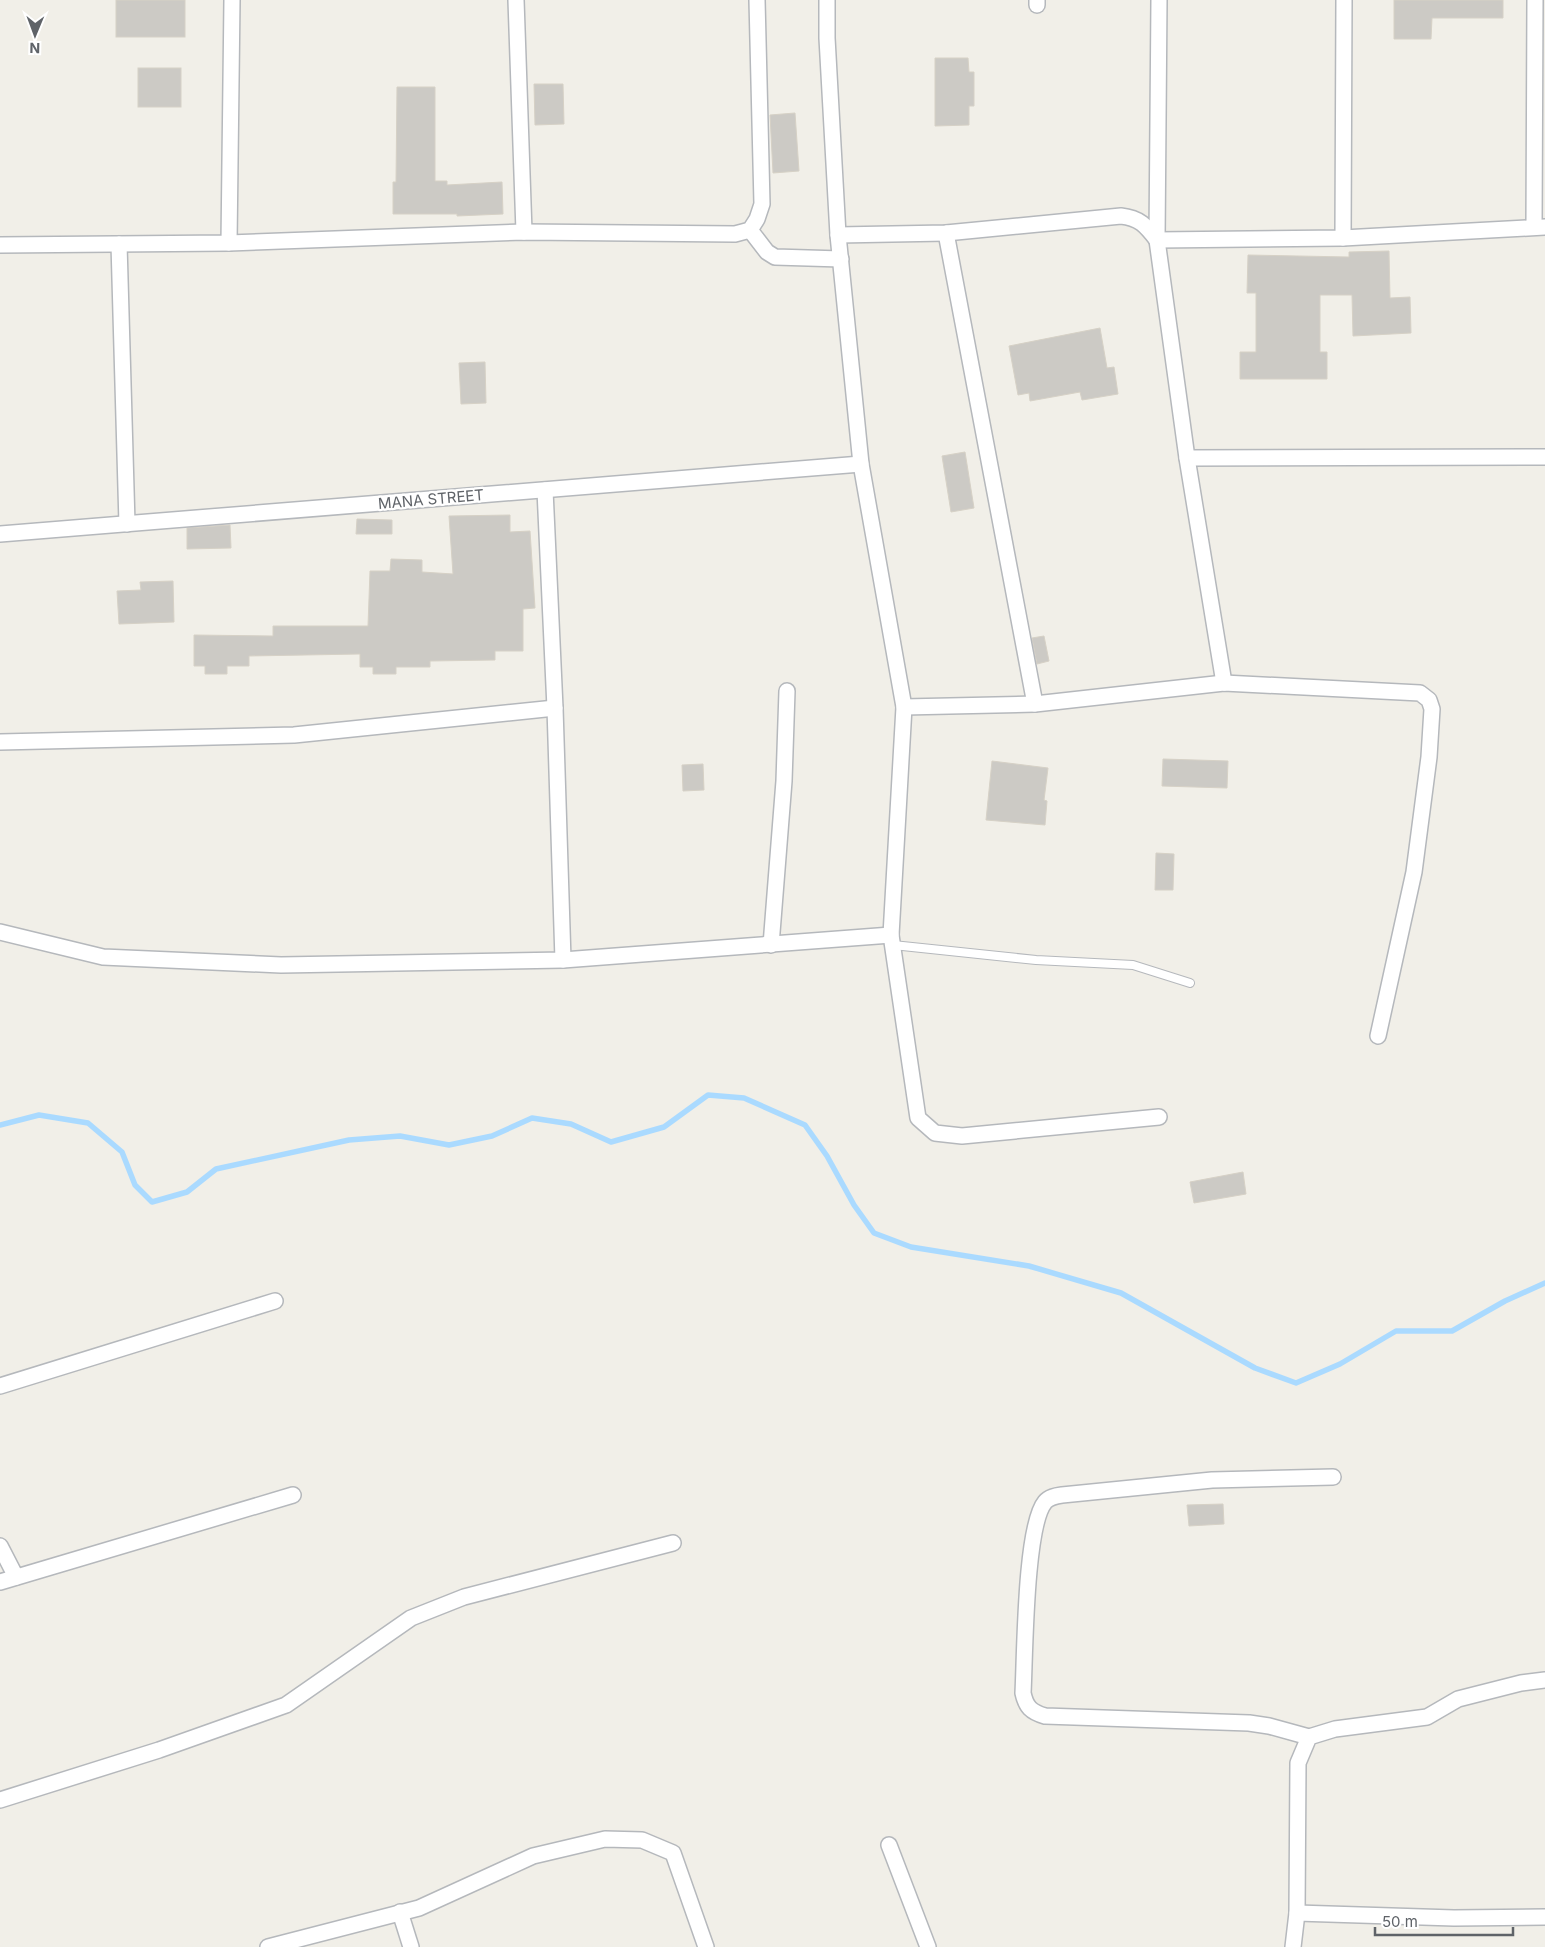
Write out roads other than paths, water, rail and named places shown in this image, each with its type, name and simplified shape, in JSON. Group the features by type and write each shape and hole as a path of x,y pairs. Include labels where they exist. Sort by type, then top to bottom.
{"street":[{"path":"229,243 232,0"},
{"path":"516,0 524,232"},
{"path":"0,245 229,243 524,232 735,234 750,230 757,219 762,204 757,0"},
{"path":"827,0 838,235 861,464 904,707 892,940 918,1118 935,1133 962,1136 1159,1117"},
{"path":"1159,0 1157,240 1187,458 1224,683"},
{"path":"1343,238 1344,0"},
{"path":"1157,240 1343,238 1540,227 1535,0"},
{"path":"838,235 946,233 1121,216 1136,217 1146,225 1157,240"},
{"path":"750,230 767,252 775,257 841,258"},
{"path":"946,233 1034,704"},
{"path":"119,244 127,524"},
{"path":"1187,458 1545,457"},
{"name":"MANA STREET","path":"0,534 861,464"},
{"path":"545,490 555,708 563,960"},
{"path":"904,707 1034,704 1224,683 1420,693 1429,700 1432,709 1429,757 1414,872 1378,1036"},
{"path":"772,945 784,781 787,691"},
{"path":"0,742 294,735 555,708"},
{"path":"0,932 113,958 280,965 563,960 772,945 892,940"},
{"path":"0,1386 275,1301"},
{"path":"1333,1478 1212,1480 1051,1497 1044,1503 1032,1540 1023,1693 1026,1704 1033,1712 1045,1716 1249,1723 1269,1726 1310,1737 1335,1728 1427,1717 1458,1699 1522,1683 1545,1680"},
{"path":"0,1582 293,1495"},
{"path":"0,1800 159,1750 286,1705 411,1618 464,1597 673,1543"},
{"path":"0,1546 16,1577"},
{"path":"1293,1947 1297,1913 1298,1763 1310,1737"},
{"path":"268,1947 419,1908 533,1856 604,1839 642,1840 673,1854 706,1947"},
{"path":"889,1845 928,1947"},
{"path":"400,1912 411,1947"},
{"path":"1297,1913 1454,1918 1545,1918"}],"lane":[{"path":"892,940 1036,960 1133,965 1190,983"}],"waterway":[{"path":"0,1125 39,1115 88,1123 122,1152 135,1185 152,1202 187,1192 216,1169 349,1140 400,1136 449,1145 492,1136 532,1118 571,1124 611,1142 664,1127 708,1095 744,1098 805,1125 827,1156 854,1205 874,1233 911,1247 1029,1266 1121,1293 1255,1368 1296,1383 1340,1364 1396,1331 1452,1331 1505,1301 1545,1283"}]}
